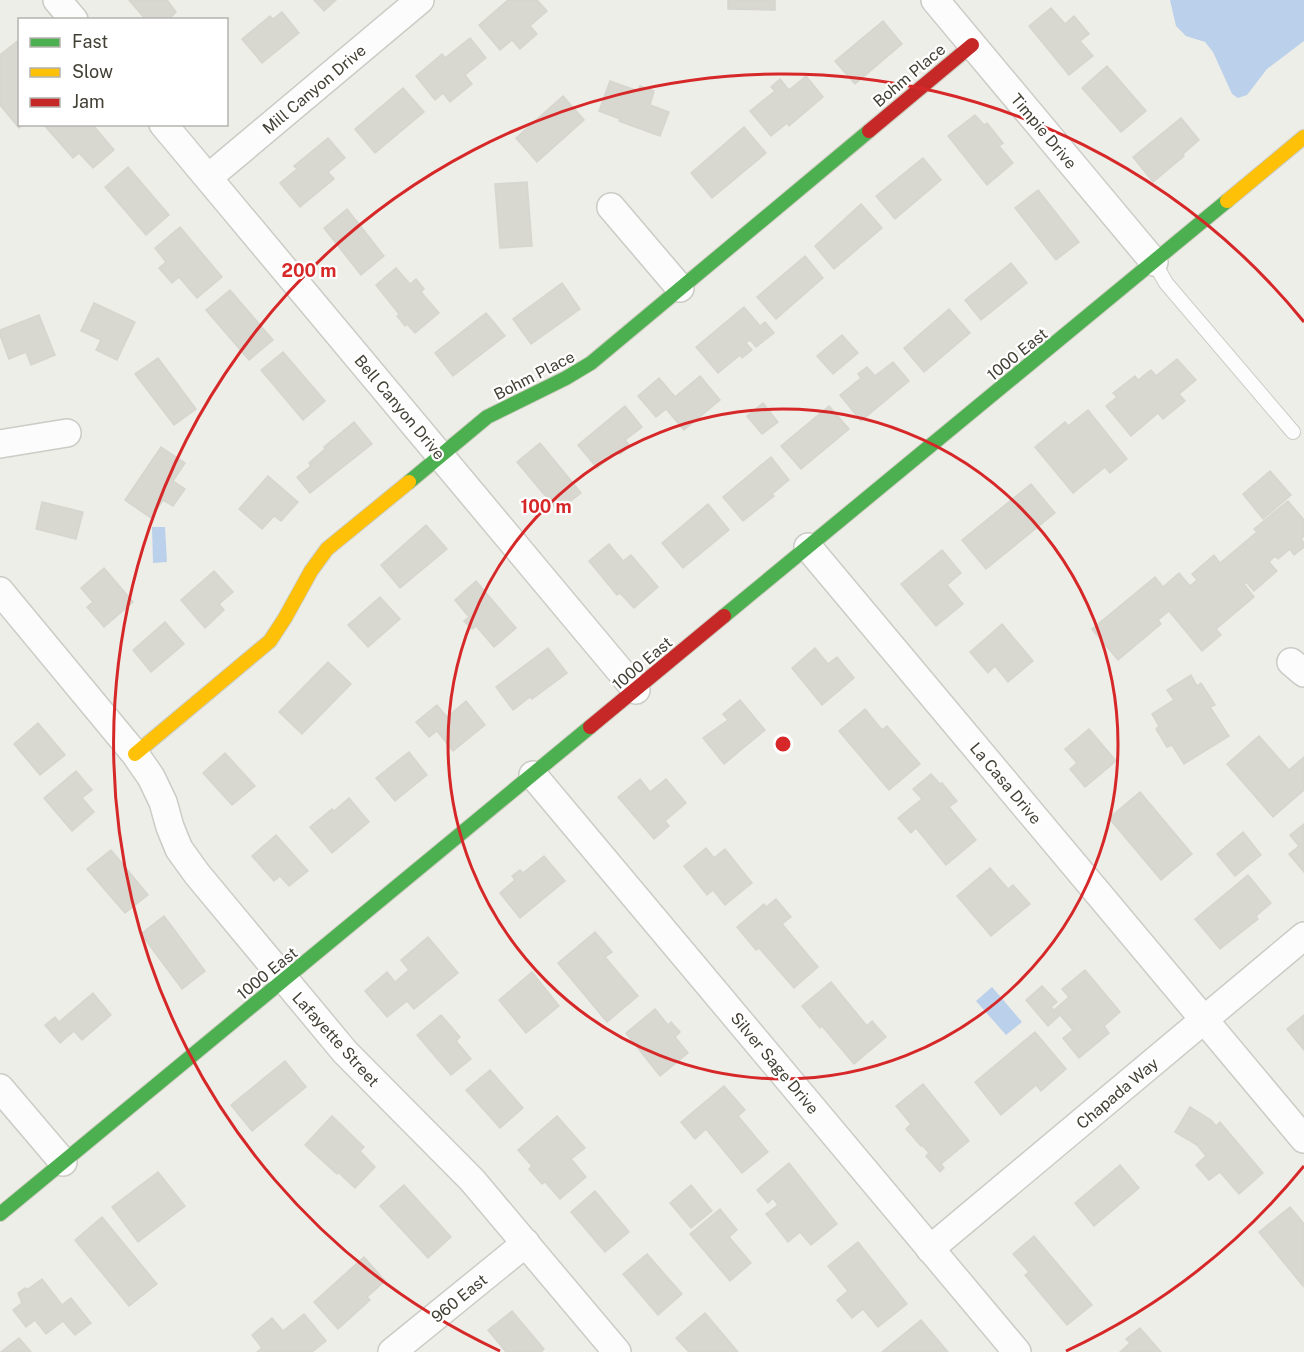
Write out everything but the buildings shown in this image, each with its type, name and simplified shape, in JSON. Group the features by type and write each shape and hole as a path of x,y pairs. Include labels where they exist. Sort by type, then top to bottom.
{"street":[{"path":"57,0 72,18"},
{"name":"Mill Canyon Drive","path":"209,177 420,0"},
{"name":"Timpie Drive","path":"935,0 1154,262"},
{"name":"Bohm Place","path":"135,754 270,641 284,624 313,565 327,549 487,417 572,376 591,363 972,45"},
{"name":"Bell Canyon Drive","path":"166,126 636,690"},
{"name":"1000 East","path":"0,1214 1304,137"},
{"path":"612,207 680,288"},
{"path":"0,444 67,433"},
{"name":"La Casa Drive","path":"808,547 1304,1139"},
{"name":"Lafayette Street","path":"0,591 135,754 151,777 163,802 179,849 197,874 345,1052 472,1180 617,1352"},
{"name":"Silver Sage Drive","path":"533,775 1017,1352"},
{"name":"Chapada Way","path":"930,1249 1304,936"},
{"path":"0,1088 63,1162"},
{"name":"960 East","path":"392,1352 526,1243"}],"lane":[{"path":"1154,262 1166,283 1293,432"}],"water":[{"path":"1170,0 1304,0 1304,41 1267,69 1247,95 1238,98 1232,94 1213,52 1205,42 1186,36 1176,26"},
{"path":"152,527 165,527 167,562 153,563"},
{"path":"992,987 1022,1022 1006,1035 976,1001"}],"traffic: fast":[{"path":"409,482 487,417 591,363 869,131"},
{"path":"724,616 1227,201"},
{"path":"0,1214 590,727"}],"traffic: slow":[{"path":"1227,201 1304,137"},
{"path":"135,754 270,641 311,571 327,549 409,482"}],"traffic: jam":[{"path":"869,131 972,45"},
{"path":"590,727 724,616"}]}
